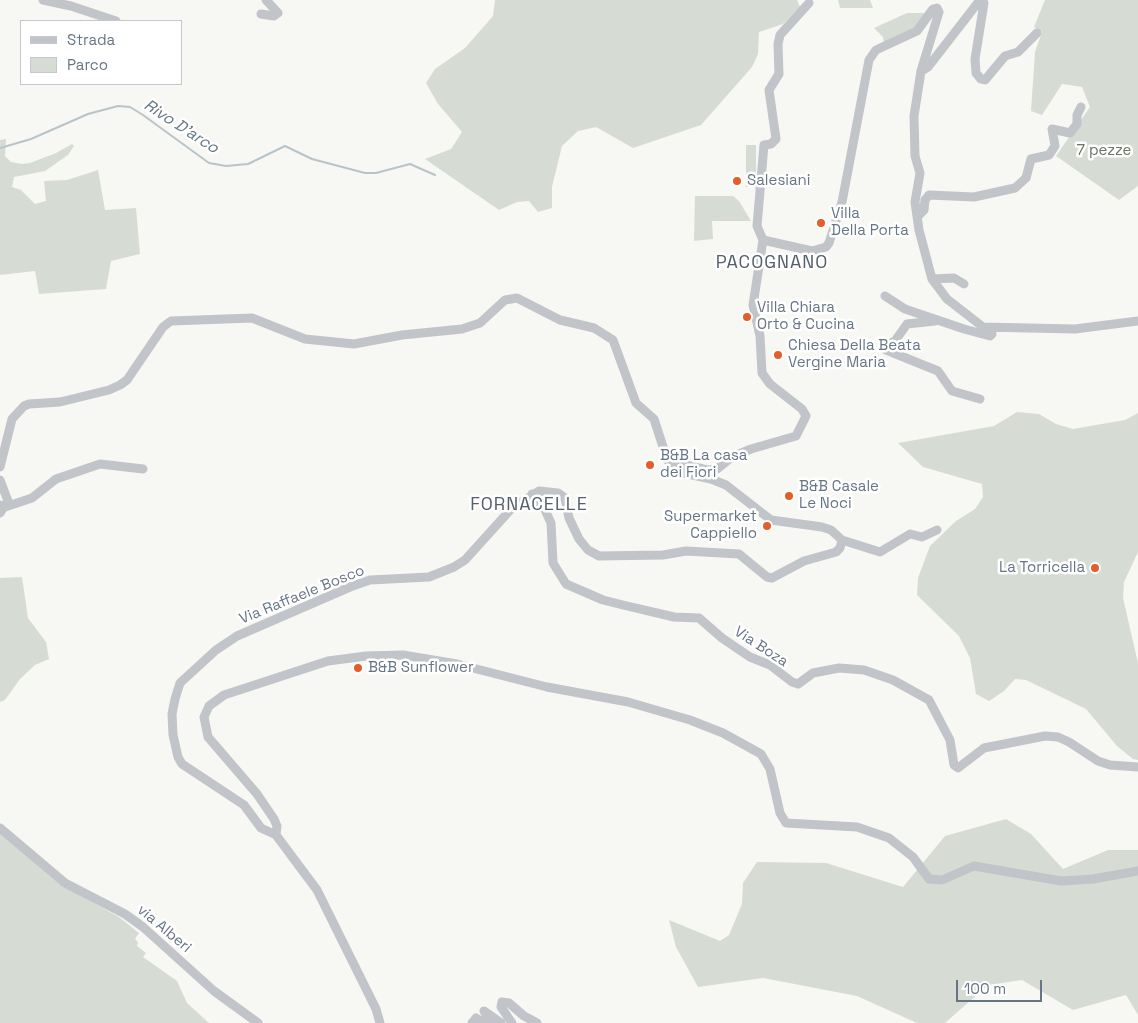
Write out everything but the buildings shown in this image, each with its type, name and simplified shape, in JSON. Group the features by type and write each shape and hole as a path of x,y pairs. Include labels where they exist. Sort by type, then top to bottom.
{"street":[{"path":"43,0 72,6 113,20"},
{"path":"261,14 274,16 278,13 266,0"},
{"path":"921,71 928,67 981,0 984,3 975,59 976,73 981,79 985,80 1005,56 1018,52 1037,33"},
{"path":"667,460 708,470 717,469 732,457 751,449 796,436 806,416 802,409 770,384 762,374 760,336 753,305 763,240 757,226 764,145 771,144 776,139 769,90 779,74 778,44 780,35 809,3"},
{"path":"763,240 812,251 826,247 842,202 869,60 876,50 917,31 933,9 937,8 938,12 921,71 914,116 915,156 920,172 915,202 917,217 932,279 947,299 992,334 990,336 905,309 885,296"},
{"path":"917,217 924,210 925,200 929,195 974,197 1015,188 1026,178 1031,159 1049,155 1055,146 1052,129 1070,133 1077,124 1077,115 1081,108"},
{"path":"932,279 954,278 964,284"},
{"path":"0,467 12,419 24,406 60,402 109,390 120,385 127,380 163,327 171,321 252,318 305,339 354,344 402,335 462,329 480,322 505,300 517,298 560,320 594,328 613,340 636,404 654,419 667,460 674,471 711,479 726,485 771,520 822,527 831,530 842,540 880,552 910,534 922,537 937,530"},
{"path":"938,320 907,324 895,342 886,346 886,350 938,371 952,391 980,399"},
{"path":"982,327 1075,329 1138,321"},
{"path":"2,509 32,498 56,479 100,464 143,469"},
{"path":"0,480 8,501 2,509"},
{"path":"532,494 539,491 553,492 565,498 570,518 580,539 588,550 599,556 646,556 686,551 739,554 766,577 772,578 804,561 836,552 843,545 842,540"},
{"name":"Via Boza","path":"532,494 545,510 551,523 553,563 566,584 603,600 674,617 699,618 722,638 750,657 770,666 792,682 798,684 813,673 839,668 864,670 892,680 929,700 950,740 954,765 958,768 984,748 1045,736 1058,737 1069,742 1098,761 1110,765 1138,767"},
{"name":"Via Raffaele Bosco","path":"276,835 261,828 244,805 182,764 178,757 173,735 172,714 180,683 216,650 238,636 350,587 370,580 429,577 454,567 465,560 512,508 532,494"},
{"path":"380,1023 371,1000 317,890 276,835 277,826 274,819 257,794 208,737 204,717 209,706 224,695 328,661 366,656 403,655 457,664 547,687 628,702 690,720 723,733 761,754 770,769 780,813 786,823 857,827 889,838 913,857 929,878 942,880 974,866 1061,881 1092,879 1138,871"},
{"name":"via Alberi","path":"0,828 65,883 125,914 143,926 214,991 258,1023"},
{"path":"512,1023 501,1006 502,1002 509,1003 524,1016 538,1023"},
{"path":"491,1023 484,1011 501,1023"},
{"path":"472,1023 476,1018 484,1023"}],"green space":[{"path":"495,0 797,0 800,7 783,24 759,32 758,54 752,67 701,125 633,148 596,127 578,131 562,146 552,187 552,208 538,212 529,201 517,202 499,210 425,159 451,149 462,132 438,104 426,83 435,69 465,48 493,16"},
{"path":"838,0 870,0 873,8 840,8"},
{"name":"7 pezze","path":"1045,0 1138,0 1138,186 1119,200 1056,156 1090,107 1082,87 1062,84 1042,115 1031,111 1035,52 1042,32 1034,27"},
{"path":"907,13 926,13 915,29 884,44 883,37 874,28"},
{"path":"6,139 5,156 11,162 22,164 30,163 56,153 72,144 74,146 68,155 45,171 14,177 12,187 21,190 35,204 46,201 44,181 67,180 98,170 105,210 136,208 140,254 111,261 106,289 39,294 35,271 0,275 0,140"},
{"path":"746,145 756,145 756,187 746,187"},
{"path":"695,196 733,196 739,201 751,221 712,221 713,239 694,241"},
{"path":"1017,412 1039,414 1056,424 1073,429 1125,420 1138,413 1138,552 1124,582 1123,598 1138,663 1138,760 1133,759 1117,746 1086,709 1026,680 1015,679 1004,691 989,701 976,694 970,658 959,636 917,595 918,578 930,546 956,521 975,509 983,497 982,484 923,467 898,443 994,426"},
{"path":"22,577 28,618 46,642 49,659 35,665 20,679 5,700 0,702 0,578"},
{"path":"1006,819 1031,834 1063,869 1108,850 1138,850 1138,1015 1126,995 1073,1010 1022,980 988,985 945,1023 917,1023 857,996 763,978 698,987 676,947 669,920 720,941 729,935 742,904 743,883 757,862 826,863 903,887 945,836"},
{"path":"0,833 58,883 119,917 139,933 135,939 138,942 137,946 146,953 143,957 177,981 187,1003 209,1023 0,1023"}],"waterway":[{"name":"Rivo D'arco","path":"0,148 31,139 88,114 118,106 130,107 143,115 209,163 226,166 248,164 285,146 312,159 365,173 376,173 410,164 435,175"}],"place":[{"name":"Salesiani","path":"737,181"},
{"name":"Villa Della Porta","path":"821,223"},
{"name":"Villa Chiara Orto & Cucina","path":"747,317"},
{"name":"Chiesa Della Beata Vergine Maria","path":"778,355"},
{"name":"B&B La casa dei Fiori","path":"650,465"},
{"name":"B&B Casale Le Noci","path":"789,496"},
{"name":"Supermarket Cappiello","path":"767,526"},
{"name":"La Torricella","path":"1095,568"},
{"name":"B&B Sunflower","path":"358,668"}],"district":[{"name":"PACOGNANO","path":"772,263"},
{"name":"FORNACELLE","path":"529,505"}]}
